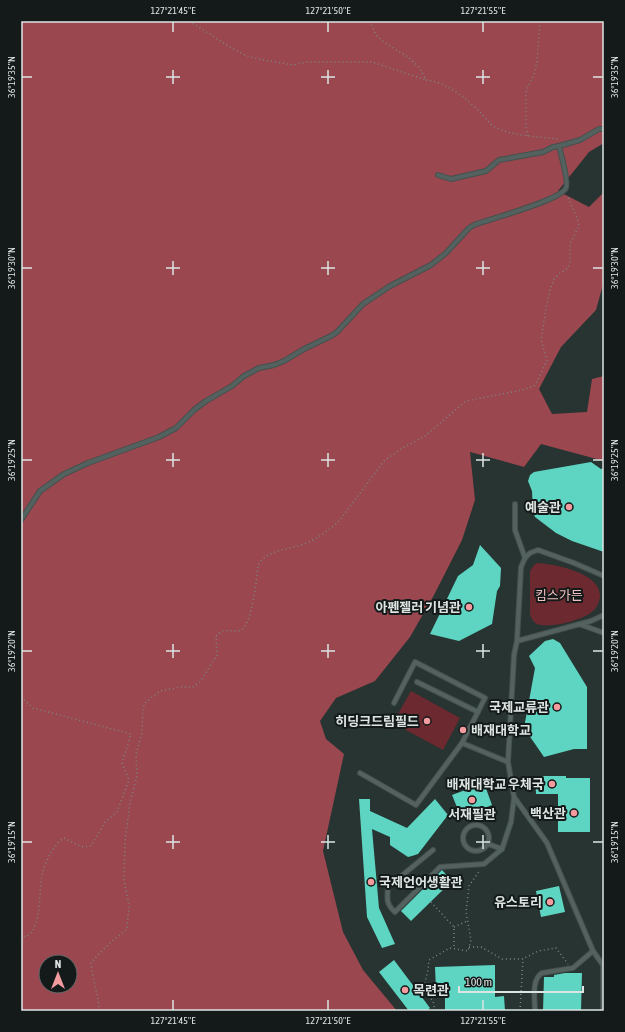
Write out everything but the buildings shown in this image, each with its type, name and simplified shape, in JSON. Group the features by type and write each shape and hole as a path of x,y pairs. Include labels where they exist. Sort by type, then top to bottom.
{"lane":[{"path":"438,175 451,179 486,171 499,160 543,152 553,146 560,146 580,140 599,129 604,129"},
{"path":"21,520 40,491 64,474 88,463 160,437 176,428 194,410 206,401 232,386 244,376 258,368 274,365 284,361 304,349 331,336 337,332 363,304 390,286 431,265 446,253 469,228 476,224 552,199 566,189 565,170 560,146"},
{"path":"515,504 515,530 525,558"},
{"path":"433,850 388,887 387,897 389,907 395,912 440,867 484,864 502,849 512,822 514,797 508,762 521,567 525,558 530,553 538,550 604,576"},
{"path":"517,641 579,624 604,615"},
{"path":"579,624 604,634"},
{"path":"360,773 416,805 462,743 485,698 415,662 394,703"},
{"path":"417,682 478,712"},
{"path":"462,743 508,762"},
{"path":"514,797 547,843 593,951 604,964 603,1011"},
{"path":"472,826 481,826 489,836 488,844 486,848 478,851 470,850 464,844 463,839 465,831 472,826"},
{"path":"488,844 502,849"},
{"path":"535,1011 535,981 538,976 542,973 571,968 593,951"}],"path":[{"path":"185,21 194,24 247,56 259,59 293,64 307,62 372,62 426,80 435,81 449,88 478,111 495,127 528,136 560,139 566,144"},
{"path":"370,21 376,35 384,42 408,57 419,67 426,80"},
{"path":"528,136 526,127 526,92 534,74 537,62 540,21"},
{"path":"99,1011 92,976 91,962 111,942 127,929 129,905 124,881 125,841 130,802 137,776 136,754 142,733 143,708 146,702 160,691 180,687 193,687 200,682 214,663 217,655 216,636 222,631 239,631 243,629 251,613 258,565 262,558 268,554 308,542 332,528 340,520 384,461 401,449 425,436 466,401 522,390 534,386 547,360 541,340 550,290 554,279 568,268 570,262 570,244 579,226 566,189"},
{"path":"21,697 33,708 131,734 122,763 129,780 117,812 105,822 90,846 82,848 64,838 58,842 43,871 37,920 27,936 21,937"},
{"path":"435,1011 433,1001 423,990 429,960 450,948 468,951 471,940 466,912 469,886 484,864"},
{"path":"430,902 454,927 454,948"},
{"path":"454,927 468,921"},
{"path":"469,947 481,947 502,959 523,959 538,951 556,948 571,968"},
{"path":"520,1011 523,959"}],"green space":[{"name":"킴스가든","path":"537,563 555,565 576,571 594,582 599,589 600,597 596,608 582,618 566,623 550,625 537,624 532,620 530,614 530,571"},
{"name":"히딩크드림필드","path":"411,691 460,718 443,750 393,723"}],"shaded area":[{"path":"21,21 604,21 604,143 589,152 558,191 589,207 604,192 604,281 596,310 561,347 539,389 552,414 587,412 592,379 604,376 604,461 541,444 524,467 470,452 475,500 462,540 434,595 410,637 375,681 336,698 320,721 326,739 344,754 323,851 343,932 363,970 397,1011 21,1011"}],"place":[{"name":"예술관","path":"569,507"},
{"name":"아펜젤러 기념관","path":"469,607"},
{"name":"국제교류관","path":"557,707"},
{"name":"히딩크드림필드","path":"427,721"},
{"name":"배재대학교","path":"463,730"},
{"name":"배재대학교 우체국","path":"552,784"},
{"name":"서재필관","path":"472,800"},
{"name":"백산관","path":"574,813"},
{"name":"국제언어생활관","path":"371,882"},
{"name":"유스토리","path":"550,902"},
{"name":"목련관","path":"405,990"}]}
